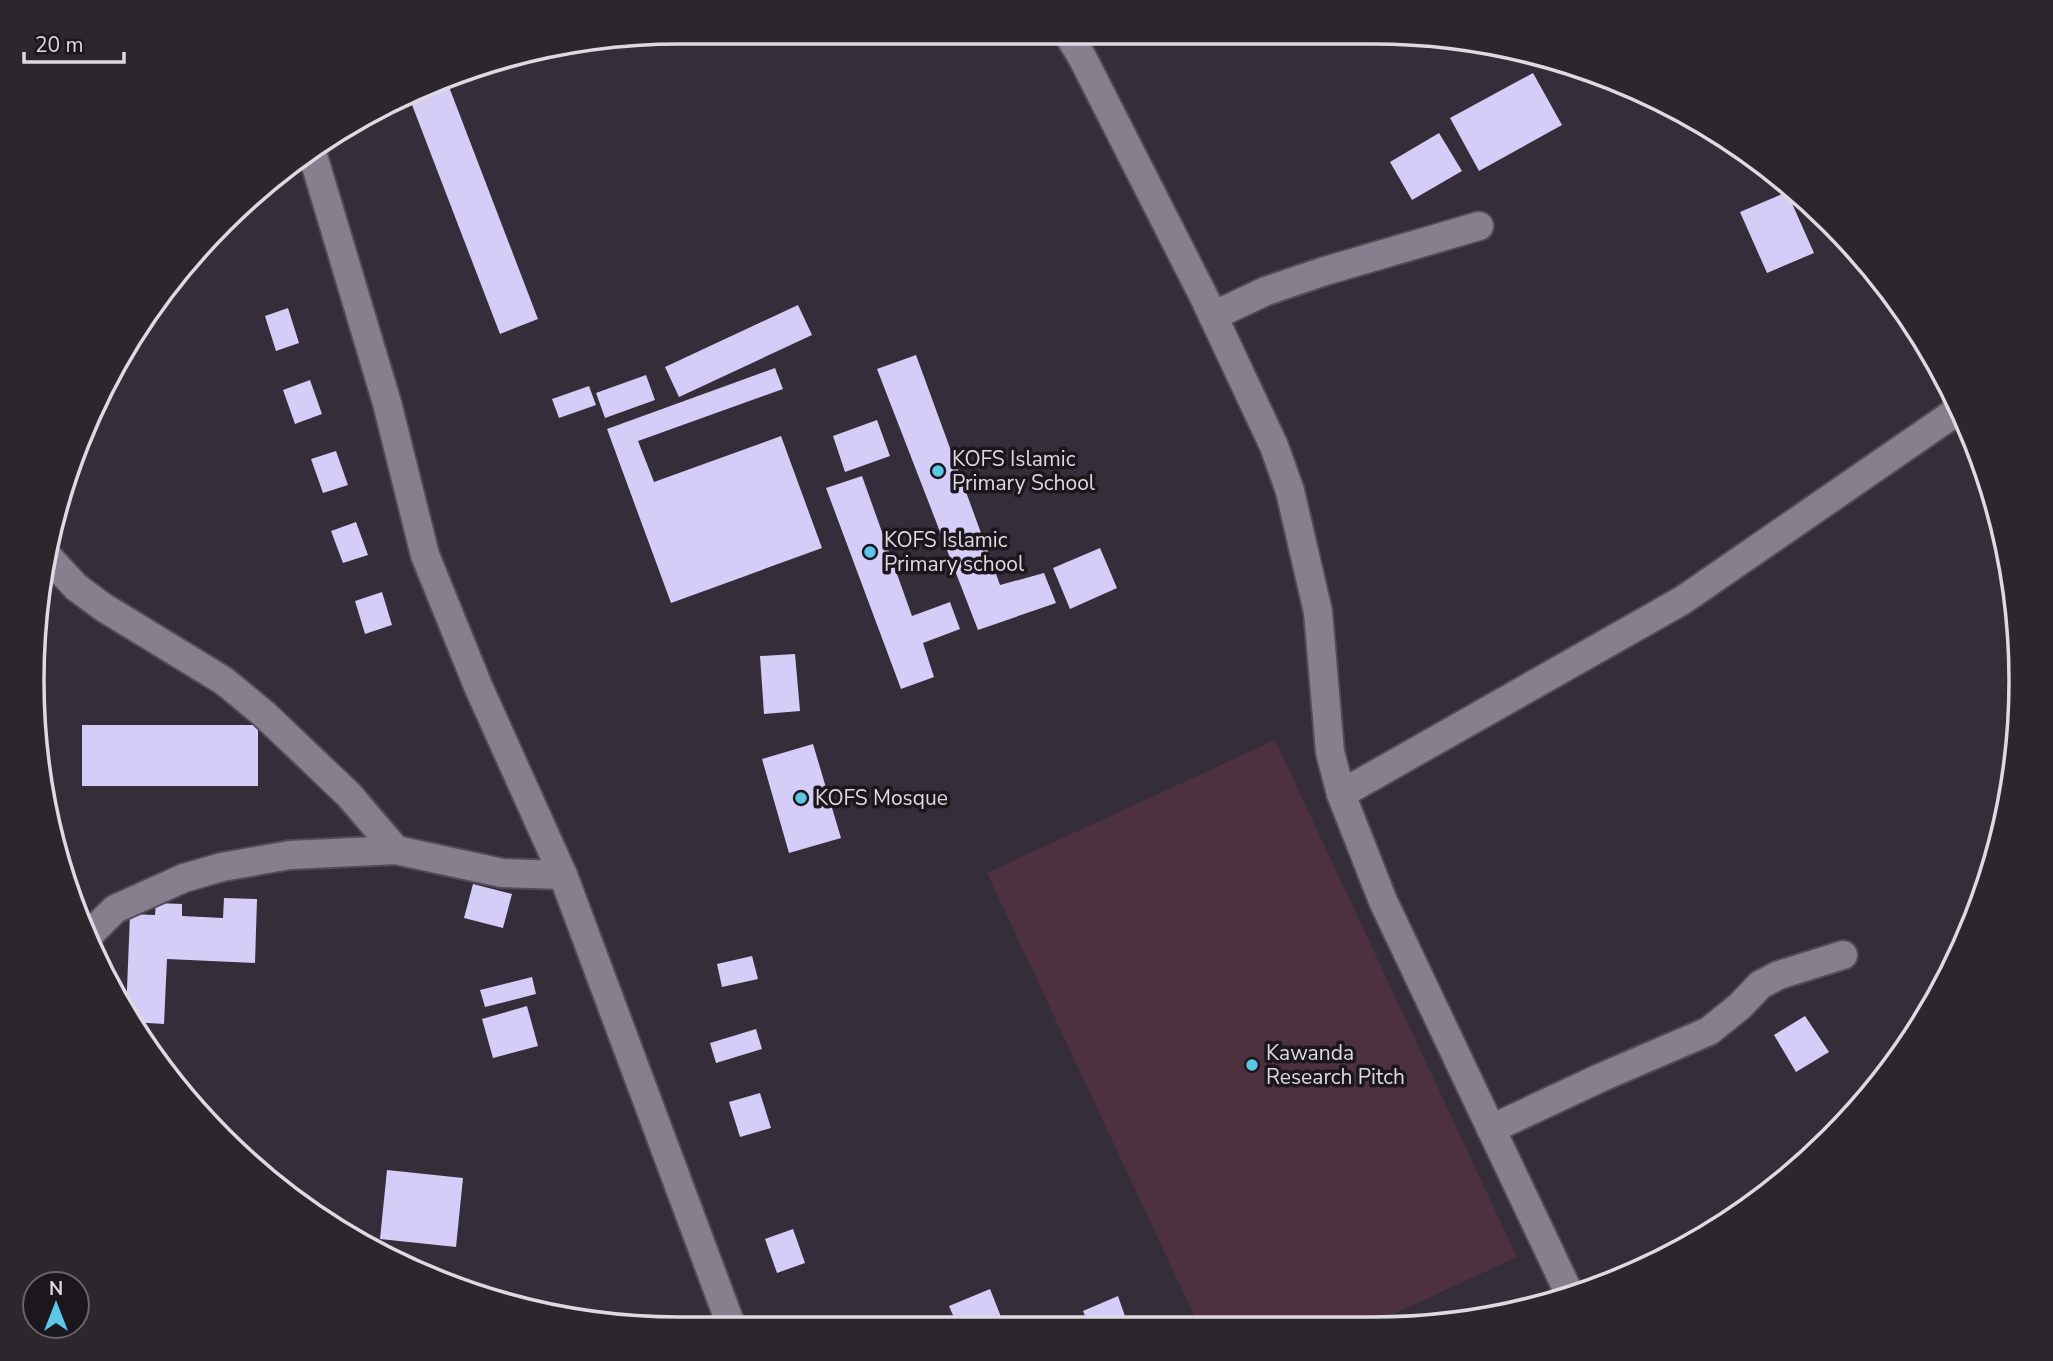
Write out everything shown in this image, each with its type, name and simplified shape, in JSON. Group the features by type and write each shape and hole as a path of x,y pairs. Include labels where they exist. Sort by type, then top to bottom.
{"street":[{"path":"1073,44 1154,196 1274,446 1290,491 1318,612 1329,752 1341,794 1383,901 1566,1287"},
{"path":"314,160 383,391 425,555 478,686 564,875 728,1317"},
{"path":"1213,316 1266,291 1313,275 1479,226"},
{"path":"1341,794 1683,600 1951,415"},
{"path":"55,564 76,587 103,607 224,681 264,713 349,795 396,850"},
{"path":"94,930 115,909 184,877 290,855 396,850 502,873 564,875"},
{"path":"1491,1129 1709,1031 1740,1006 1760,985 1779,975 1843,955"}],"shaded area":[{"name":"Kawanda Research Pitch","path":"1275,740 1517,1257 1388,1317 1195,1317 987,873"}],"building":[{"path":"1533,73 1562,125 1479,171 1450,118"},
{"path":"449,88 538,319 500,334 411,103"},
{"path":"1439,133 1462,171 1412,200 1390,162"},
{"path":"1782,194 1791,201 1814,253 1767,273 1740,212"},
{"path":"798,305 812,335 679,397 665,367"},
{"path":"288,308 299,343 276,351 265,316"},
{"name":"KOFS Islamic Primary School","path":"916,355 1000,585 1044,573 1056,603 978,630 877,369"},
{"path":"775,368 783,389 638,441 654,482 781,436 822,548 671,603 607,429"},
{"path":"646,375 655,400 605,418 596,393"},
{"path":"310,380 322,414 295,424 283,390"},
{"path":"589,386 596,405 559,418 552,399"},
{"name":"KOFS Islamic Primary School","path":"877,420 890,456 845,472 833,436"},
{"path":"336,451 348,485 323,493 311,459"},
{"name":"KOFS Islamic Primary school","path":"862,476 912,616 950,602 960,629 923,643 934,677 901,689 826,488"},
{"path":"356,522 368,555 343,563 331,531"},
{"name":"KOFS Islamic Primary School","path":"1100,548 1117,588 1070,609 1053,568"},
{"path":"382,592 392,625 365,634 355,601"},
{"path":"795,654 800,711 764,714 760,656"},
{"path":"82,725 258,725 258,786 82,786"},
{"name":"KOFS Mosque","path":"813,744 841,838 789,853 762,759"},
{"path":"473,884 512,894 503,928 464,918"},
{"path":"224,898 257,899 255,963 167,959 164,1024 144,1023 127,995 130,914 155,915 156,903 182,904 182,916 223,918"},
{"path":"752,956 758,979 722,987 717,964"},
{"path":"532,977 536,994 485,1007 480,990"},
{"path":"527,1006 538,1046 493,1058 482,1019"},
{"path":"1805,1016 1829,1052 1796,1072 1774,1035"},
{"path":"756,1029 762,1049 716,1063 710,1043"},
{"path":"760,1093 771,1128 740,1137 729,1102"},
{"path":"387,1170 463,1178 456,1247 380,1239"},
{"path":"793,1229 805,1263 777,1273 765,1239"},
{"path":"990,1289 1001,1317 954,1317 949,1306"},
{"path":"1118,1296 1125,1317 1086,1317 1083,1311"}],"place":[{"name":"KOFS Islamic Primary School","path":"938,471"},
{"name":"KOFS Islamic Primary school","path":"870,552"},
{"name":"KOFS Mosque","path":"801,798"},
{"name":"Kawanda Research Pitch","path":"1252,1065"}]}
